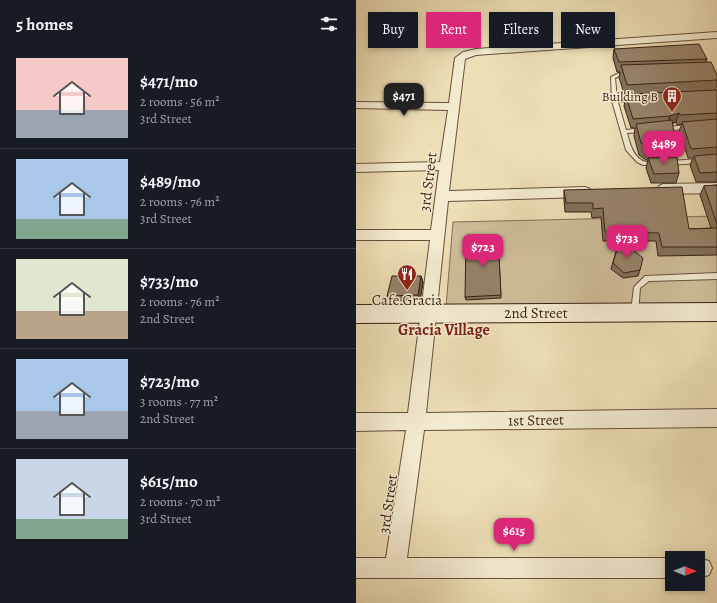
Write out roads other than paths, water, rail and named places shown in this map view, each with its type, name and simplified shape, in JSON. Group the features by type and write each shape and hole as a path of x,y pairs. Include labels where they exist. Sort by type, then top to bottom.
{"street":[{"name":"3rd Street","path":"395,568 416,421 453,107 459,62 462,56 466,54 717,35"},
{"path":"356,105 453,107"},
{"path":"356,168 446,166"},
{"path":"654,190 717,188"},
{"path":"442,196 599,191"},
{"path":"356,235 438,235"},
{"name":"2nd Street","path":"356,314 717,312"},
{"name":"1st Street","path":"356,422 717,418"},
{"path":"356,568 665,568"}],"lane":[{"path":"637,74 619,74 613,78 615,101 629,150 634,158 645,164 717,160"},
{"path":"615,101 638,100"},
{"path":"655,130 694,127"},
{"path":"624,132 647,130"},
{"path":"635,312 637,287 647,278 717,276"}],"place":[{"name":"Building B","path":"672,113"},
{"name":"Cafe Gracia","path":"407,291"}],"district":[{"name":"Gracia Village","path":"444,329"}]}
